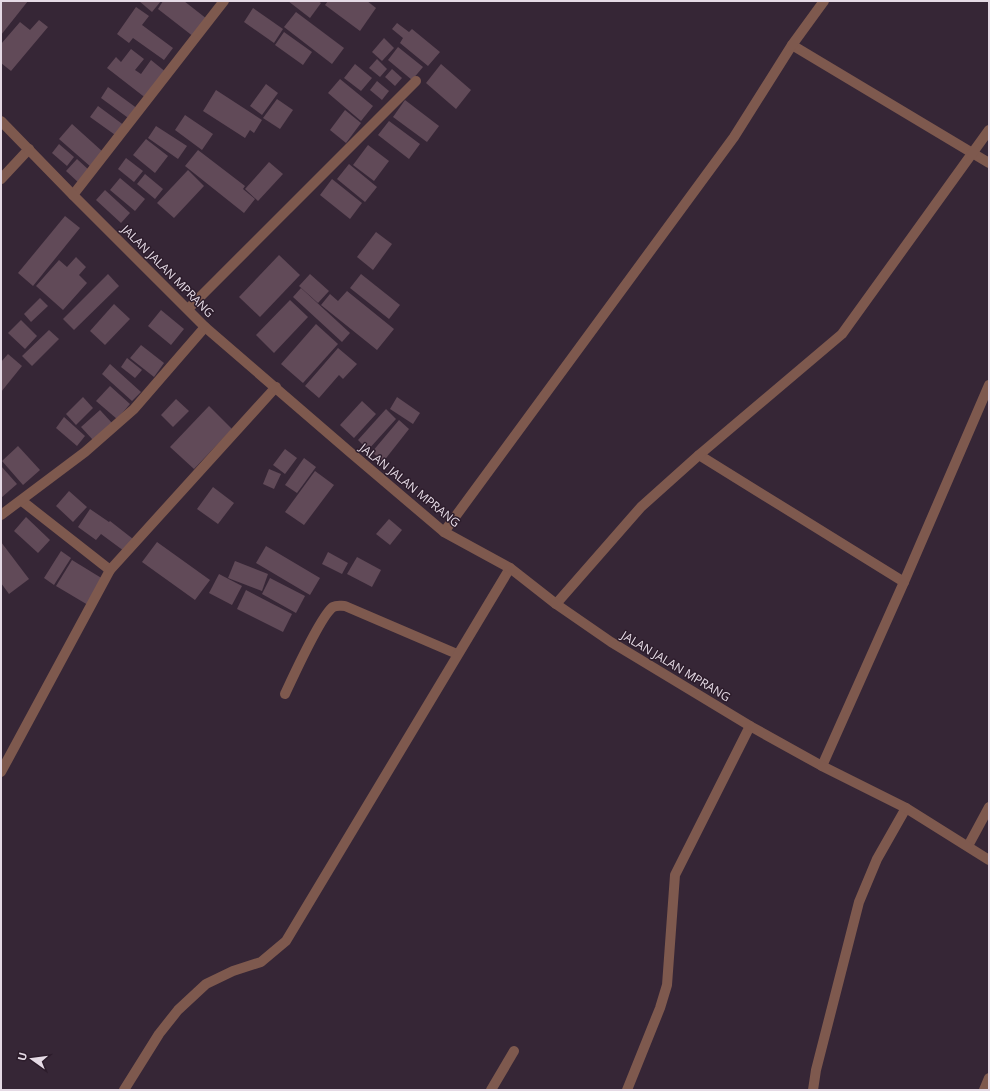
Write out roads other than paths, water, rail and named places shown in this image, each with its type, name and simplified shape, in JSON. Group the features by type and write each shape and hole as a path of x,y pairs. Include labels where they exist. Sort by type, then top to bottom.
{"street":[{"path":"73,195 224,1"},
{"path":"444,532 734,137 792,45 824,1"},
{"path":"792,45 989,163"},
{"path":"188,309 416,81"},
{"name":"JALAN JALAN MPRANG","path":"1,121 205,326 350,453 444,532 510,568 556,604 611,642 750,726 822,766 906,808 989,860"},
{"path":"556,604 641,507 699,455 842,334 989,130"},
{"path":"1,179 29,149"},
{"path":"1,515 22,501 85,452 134,408 205,326"},
{"path":"822,766 904,582 989,385"},
{"path":"1,772 110,570 276,387"},
{"path":"699,455 904,582"},
{"path":"22,501 110,570"},
{"path":"124,1090 158,1034 178,1010 206,984 233,971 261,962 286,941 510,568"},
{"path":"285,694 320,624 328,611 338,605 345,606 457,654"},
{"path":"626,1090 660,1008 667,985 675,875 750,726"},
{"path":"968,846 989,807"},
{"path":"813,1090 816,1070 859,902 877,859 906,808"},
{"path":"491,1090 514,1051"},
{"path":"984,1090 989,1078"}]}
